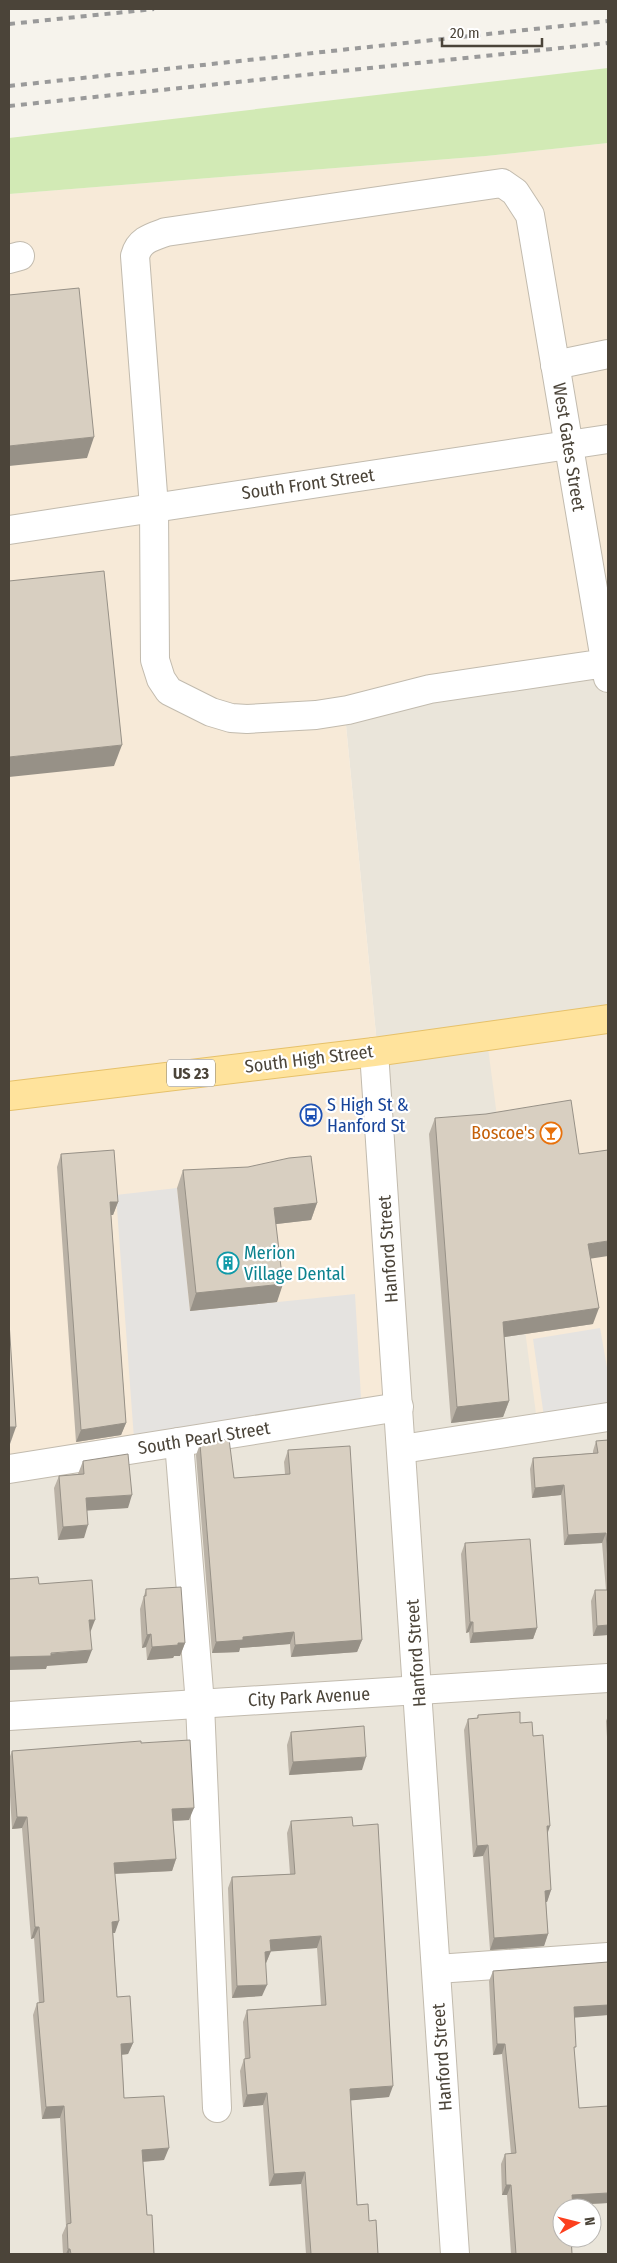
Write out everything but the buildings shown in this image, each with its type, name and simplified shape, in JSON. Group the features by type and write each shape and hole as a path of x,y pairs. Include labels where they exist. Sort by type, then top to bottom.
{"main road":[{"name":"South High Street","path":"9,1096 374,1052 608,1019"}],"street":[{"name":"West Gates Street","path":"154,507 135,256 138,246 150,238 166,232 502,183 515,192 530,215 568,446 601,590 607,671"},
{"path":"555,365 608,354"},
{"name":"South Front Street","path":"9,530 608,439"},
{"path":"154,507 155,660 161,679 169,691 210,712 231,718 248,719 316,715 348,710 449,685 607,671"},
{"name":"Hanford Street","path":"374,1052 455,2254"},
{"name":"South Pearl Street","path":"9,1469 399,1407"},
{"path":"402,1449 608,1417"},
{"path":"179,1442 200,1704 217,2108"},
{"name":"City Park Avenue","path":"9,1716 608,1678"},
{"path":"437,1969 608,1957"}],"shaded area":[{"path":"608,143 608,660 345,715 378,1055 400,1406 9,1471 9,194 486,156"},
{"path":"608,660 608,2254 9,2254 9,1471 378,1055 345,715"},
{"path":"608,1020 608,1418 538,1429 487,1040"},
{"path":"177,1188 190,1311 355,1294 361,1398 134,1439 116,1195"},
{"path":"600,1328 608,1373 608,1406 544,1417 533,1339"}],"green space":[{"path":"608,68 608,143 486,156 9,194 9,138"}],"railway":[{"path":"9,24 154,9"},
{"path":"9,86 608,21"},
{"path":"9,106 608,43"}],"place":[{"name":"S High St & Hanford St","path":"311,1115"},
{"name":"Boscoe's","path":"551,1133"},
{"name":"Merion Village Dental","path":"228,1263"}]}
